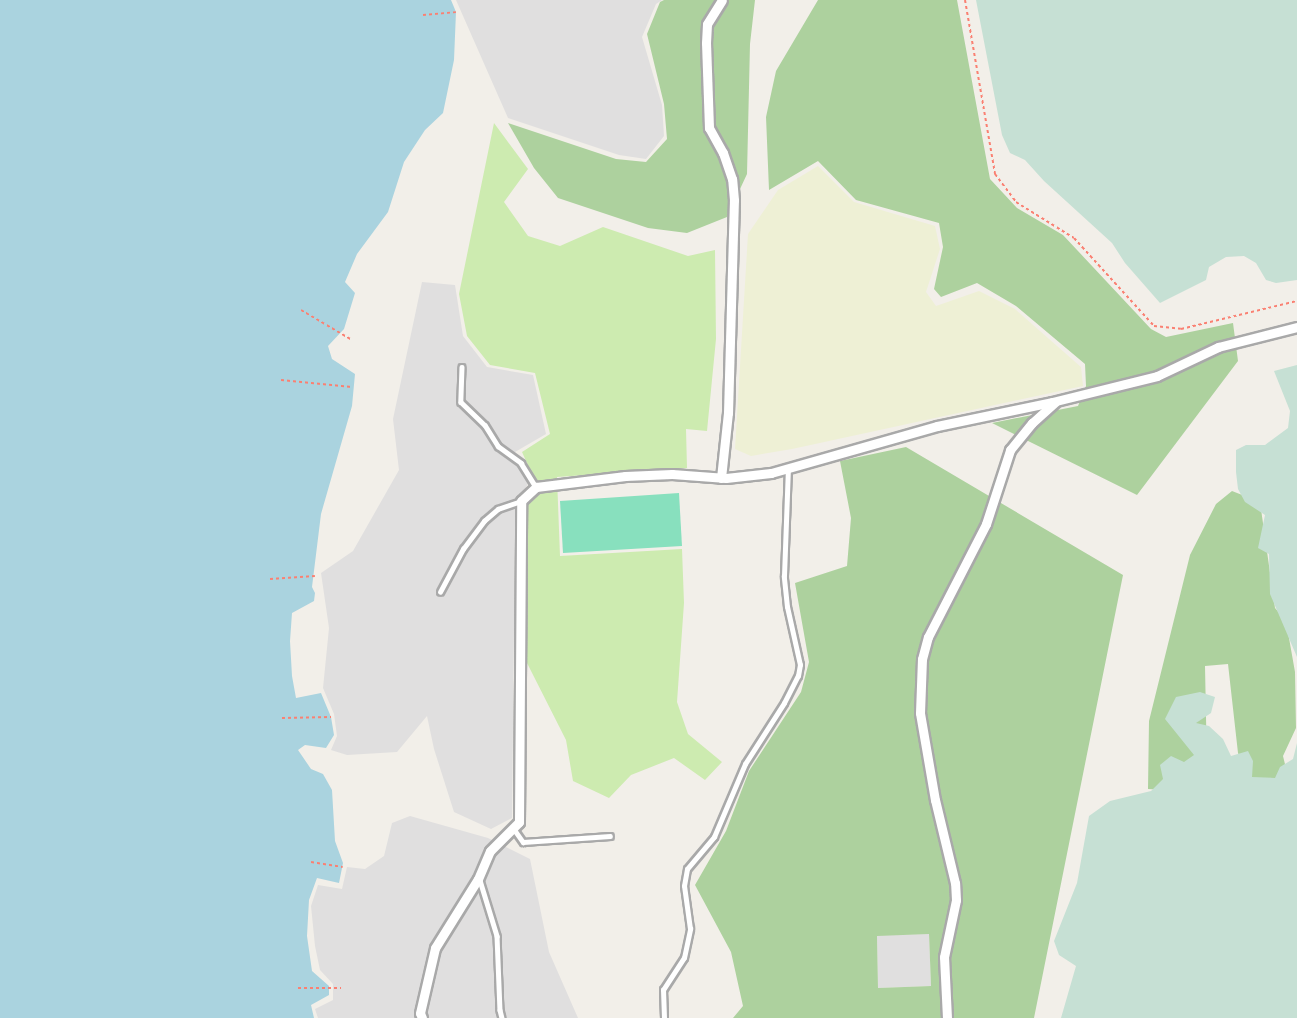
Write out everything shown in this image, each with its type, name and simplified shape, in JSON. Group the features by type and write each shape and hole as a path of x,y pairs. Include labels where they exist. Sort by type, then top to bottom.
{"street":[{"path":"721,478 728,413 734,200 732,179 723,153 709,128 706,43 707,24 722,0"},
{"path":"422,1018 420,1013 435,948 479,875 490,851 514,829 522,811 519,556 521,501 536,487 625,476 672,474 743,478 788,468 937,426 1057,401 1157,376 1218,347 1297,327"},
{"path":"947,1018 944,957 955,891 953,869 934,800 920,713 922,659 928,636 986,524 1010,450 1032,423 1057,401"}],"lane":[{"path":"462,367 461,402 485,425 498,446 521,463 536,487"},
{"path":"664,1018 663,990 684,958 690,929 684,886 687,869 714,837 745,764 784,703 798,676 799,655 787,607 784,576 788,468"},
{"path":"440,592 463,549 484,520 498,509 521,501"},
{"path":"514,829 523,842 610,836"},
{"path":"479,875 497,936 502,1018"}],"path":[{"path":"965,0 995,174 1016,202 1074,238 1154,326 1181,329 1297,301"},
{"path":"423,15 456,12"},
{"path":"300,310 352,340"},
{"path":"281,380 352,387"},
{"path":"270,579 315,576"},
{"path":"282,717 331,717"},
{"path":"311,862 343,867"},
{"path":"298,988 341,988"}],"shaded area":[{"path":"456,0 662,0 656,4 642,37 662,105 664,136 646,159 619,155 508,118"},
{"path":"422,282 455,285 463,336 487,367 533,375 546,434 515,452 529,482 518,501 515,534 512,818 491,829 454,812 434,749 427,716 397,752 347,755 331,750 337,736 334,714 323,688 329,628 321,573 353,551 399,470 393,419"},
{"path":"410,816 488,838 530,859 549,952 578,1018 318,1018 315,1009 333,1000 333,984 320,970 315,946 311,906 318,885 342,889 347,867 365,869 384,856 392,823"},
{"path":"929,934 931,986 878,988 877,935"}],"green space":[{"path":"664,0 755,0 750,44 747,174 727,217 687,233 648,228 558,198 534,168 508,123 616,159 646,162 667,139 664,104 647,34 660,2"},
{"path":"818,0 957,0 990,179 1017,208 1063,235 1151,329 1166,337 1233,323 1238,361 1137,495 992,423 1078,406 1086,386 1085,364 1016,306 977,283 941,297 934,289 943,247 939,223 856,200 818,161 769,190 766,117 776,71"},
{"path":"976,0 1297,0 1297,280 1276,283 1266,280 1256,263 1244,256 1226,257 1209,267 1206,280 1160,303 1125,263 1112,243 1044,181 1025,160 1010,153 1002,135"},
{"path":"494,123 528,169 504,202 528,236 560,246 603,227 688,256 715,250 716,339 707,431 686,429 687,468 557,477 560,556 682,549 684,603 677,702 688,734 722,762 705,780 674,758 631,775 609,798 573,781 566,740 527,663 528,505 539,490 522,452 550,434 535,373 490,365 467,336 459,294"},
{"path":"818,166 854,202 935,226 940,249 926,292 936,306 979,291 1015,309 1081,367 1083,386 792,449 751,456 735,449 748,234 778,190"},
{"path":"1297,365 1297,657 1270,594 1269,554 1258,548 1265,515 1245,502 1238,489 1236,450 1246,445 1265,445 1288,428 1290,411 1274,371"},
{"path":"906,447 1123,575 1034,1018 733,1018 743,1006 731,952 695,885 726,831 749,771 801,692 809,662 795,583 847,566 851,518 840,461","holes":["929,934 931,986 878,988 877,936"]},
{"path":"1232,491 1260,502 1275,608 1286,621 1295,672 1296,728 1283,756 1291,789 1249,779 1238,753 1228,664 1205,666 1207,767 1178,791 1148,789 1149,721 1190,555 1216,504"},
{"path":"679,493 682,546 563,553 560,501"},
{"path":"1200,692 1215,697 1211,713 1196,723 1209,726 1223,739 1231,756 1248,751 1253,761 1252,777 1275,778 1280,767 1293,759 1297,743 1297,1018 1061,1018 1076,966 1059,955 1054,941 1077,883 1089,816 1110,801 1151,791 1163,779 1160,765 1171,756 1184,762 1194,755 1165,719 1176,697"}],"water":[{"path":"0,0 451,0 456,12 454,60 443,113 425,130 404,162 388,212 357,254 345,282 355,293 344,329 328,346 332,359 355,374 352,406 321,514 312,587 315,593 314,601 292,613 290,641 296,698 321,693 331,717 334,735 326,748 305,745 298,750 311,769 323,774 332,790 335,841 343,863 339,883 317,878 309,900 307,936 312,971 329,986 329,995 311,1005 314,1018 0,1018"}]}
